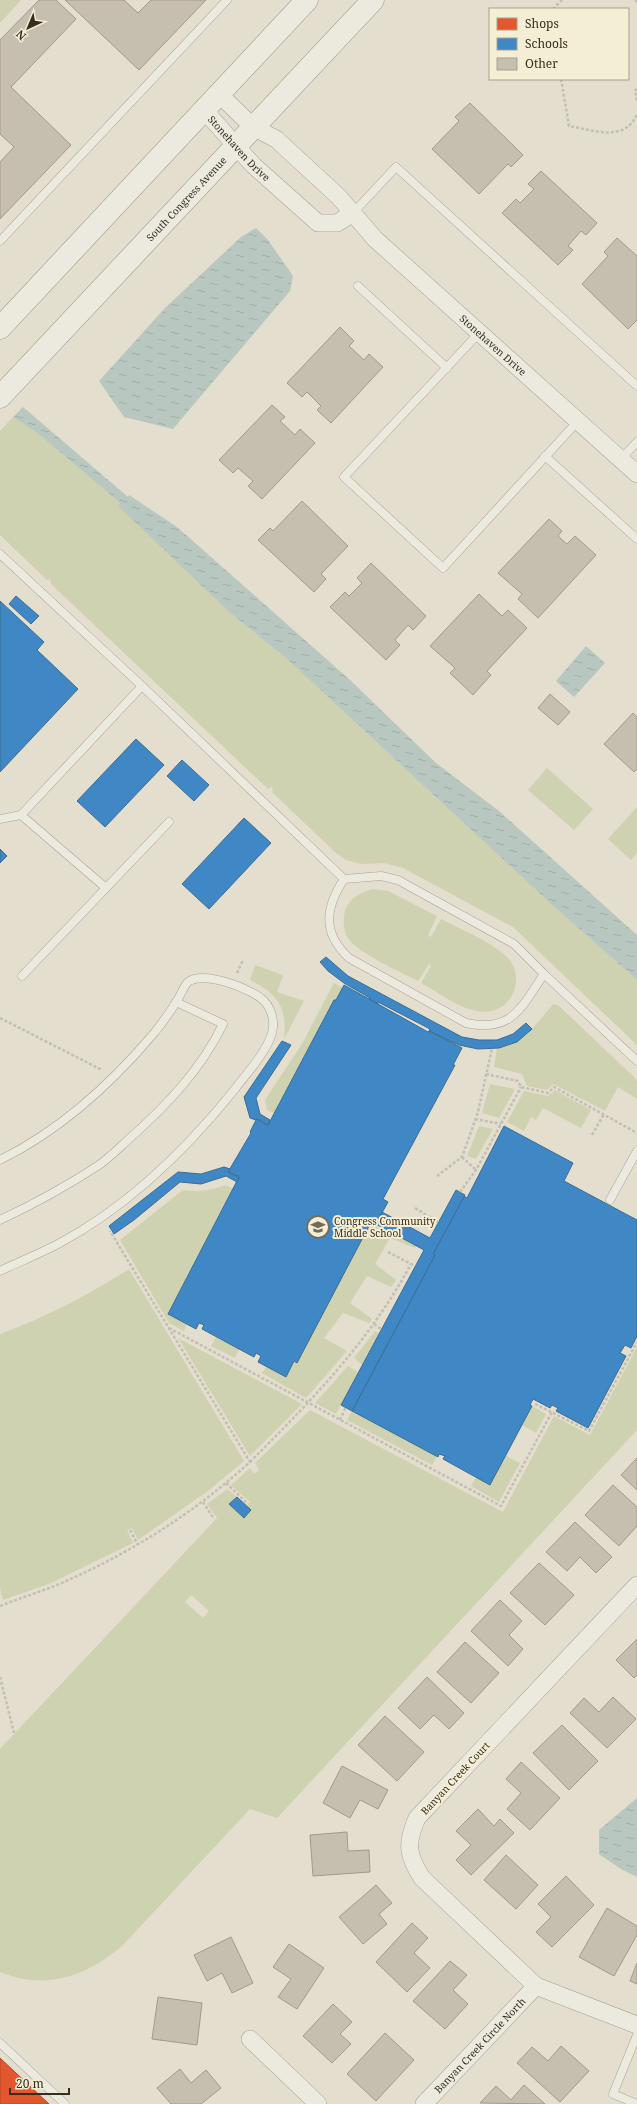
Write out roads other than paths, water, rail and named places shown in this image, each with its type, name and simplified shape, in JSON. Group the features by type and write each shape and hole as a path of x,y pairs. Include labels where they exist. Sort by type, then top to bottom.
{"main road":[{"path":"0,328 307,0"},
{"name":"South Congress Avenue","path":"0,397 373,0"}],"street":[{"name":"Stonehaven Drive","path":"219,94 253,127 276,139 339,197 375,239 481,332 637,474"},
{"name":"Stonehaven Drive","path":"204,110 253,165 318,223 337,223 353,213"},
{"name":"Banyan Creek Court","path":"637,1585 417,1818 411,1833 409,1850 412,1864 422,1878 536,1986 637,2025"},
{"name":"Banyan Creek Circle North","path":"424,2104 536,1986"},
{"path":"250,2039 318,2104"}],"lane":[{"path":"0,241 226,0"},
{"path":"353,213 396,167 637,386"},
{"path":"358,286 447,368"},
{"path":"481,332 344,477 443,568 579,420"},
{"path":"621,459 637,442"},
{"path":"545,456 637,539"},
{"path":"0,554 142,686 344,879 381,876 398,880 514,944 637,1061"},
{"path":"0,819 21,815 142,686"},
{"path":"21,815 106,888"},
{"path":"22,976 169,822"},
{"path":"344,879 334,895 330,907 329,922 334,941 340,950 349,958 466,1023 481,1026 495,1026 506,1021 526,1000 544,974"},
{"path":"0,1160 15,1153 54,1127 92,1098 132,1059 165,1020 188,982 201,978 212,978 256,995 265,1002 271,1012 274,1023 272,1034 258,1058 218,1110 161,1170 120,1204 59,1244 0,1271"},
{"path":"0,1220 44,1199 100,1164 151,1119 189,1079 214,1043 224,1024 176,1002"},
{"path":"610,1200 637,1151"},
{"path":"637,2035 613,2094 637,2104"},
{"path":"0,2043 66,2104"}],"water":[{"path":"256,228 268,240 293,276 290,291 173,429 124,417 99,381 165,308 241,237"},
{"path":"23,407 128,497 129,495 177,527 350,680 436,763 499,811 637,935 637,980 551,904 287,659 228,611 118,506 120,503 36,432 13,417"},
{"path":"586,646 605,663 574,697 556,681"},
{"path":"637,1798 637,1877 621,1869 599,1854 599,1830"}],"place":[{"name":"Congress Community Middle School","path":"318,1227"}]}
